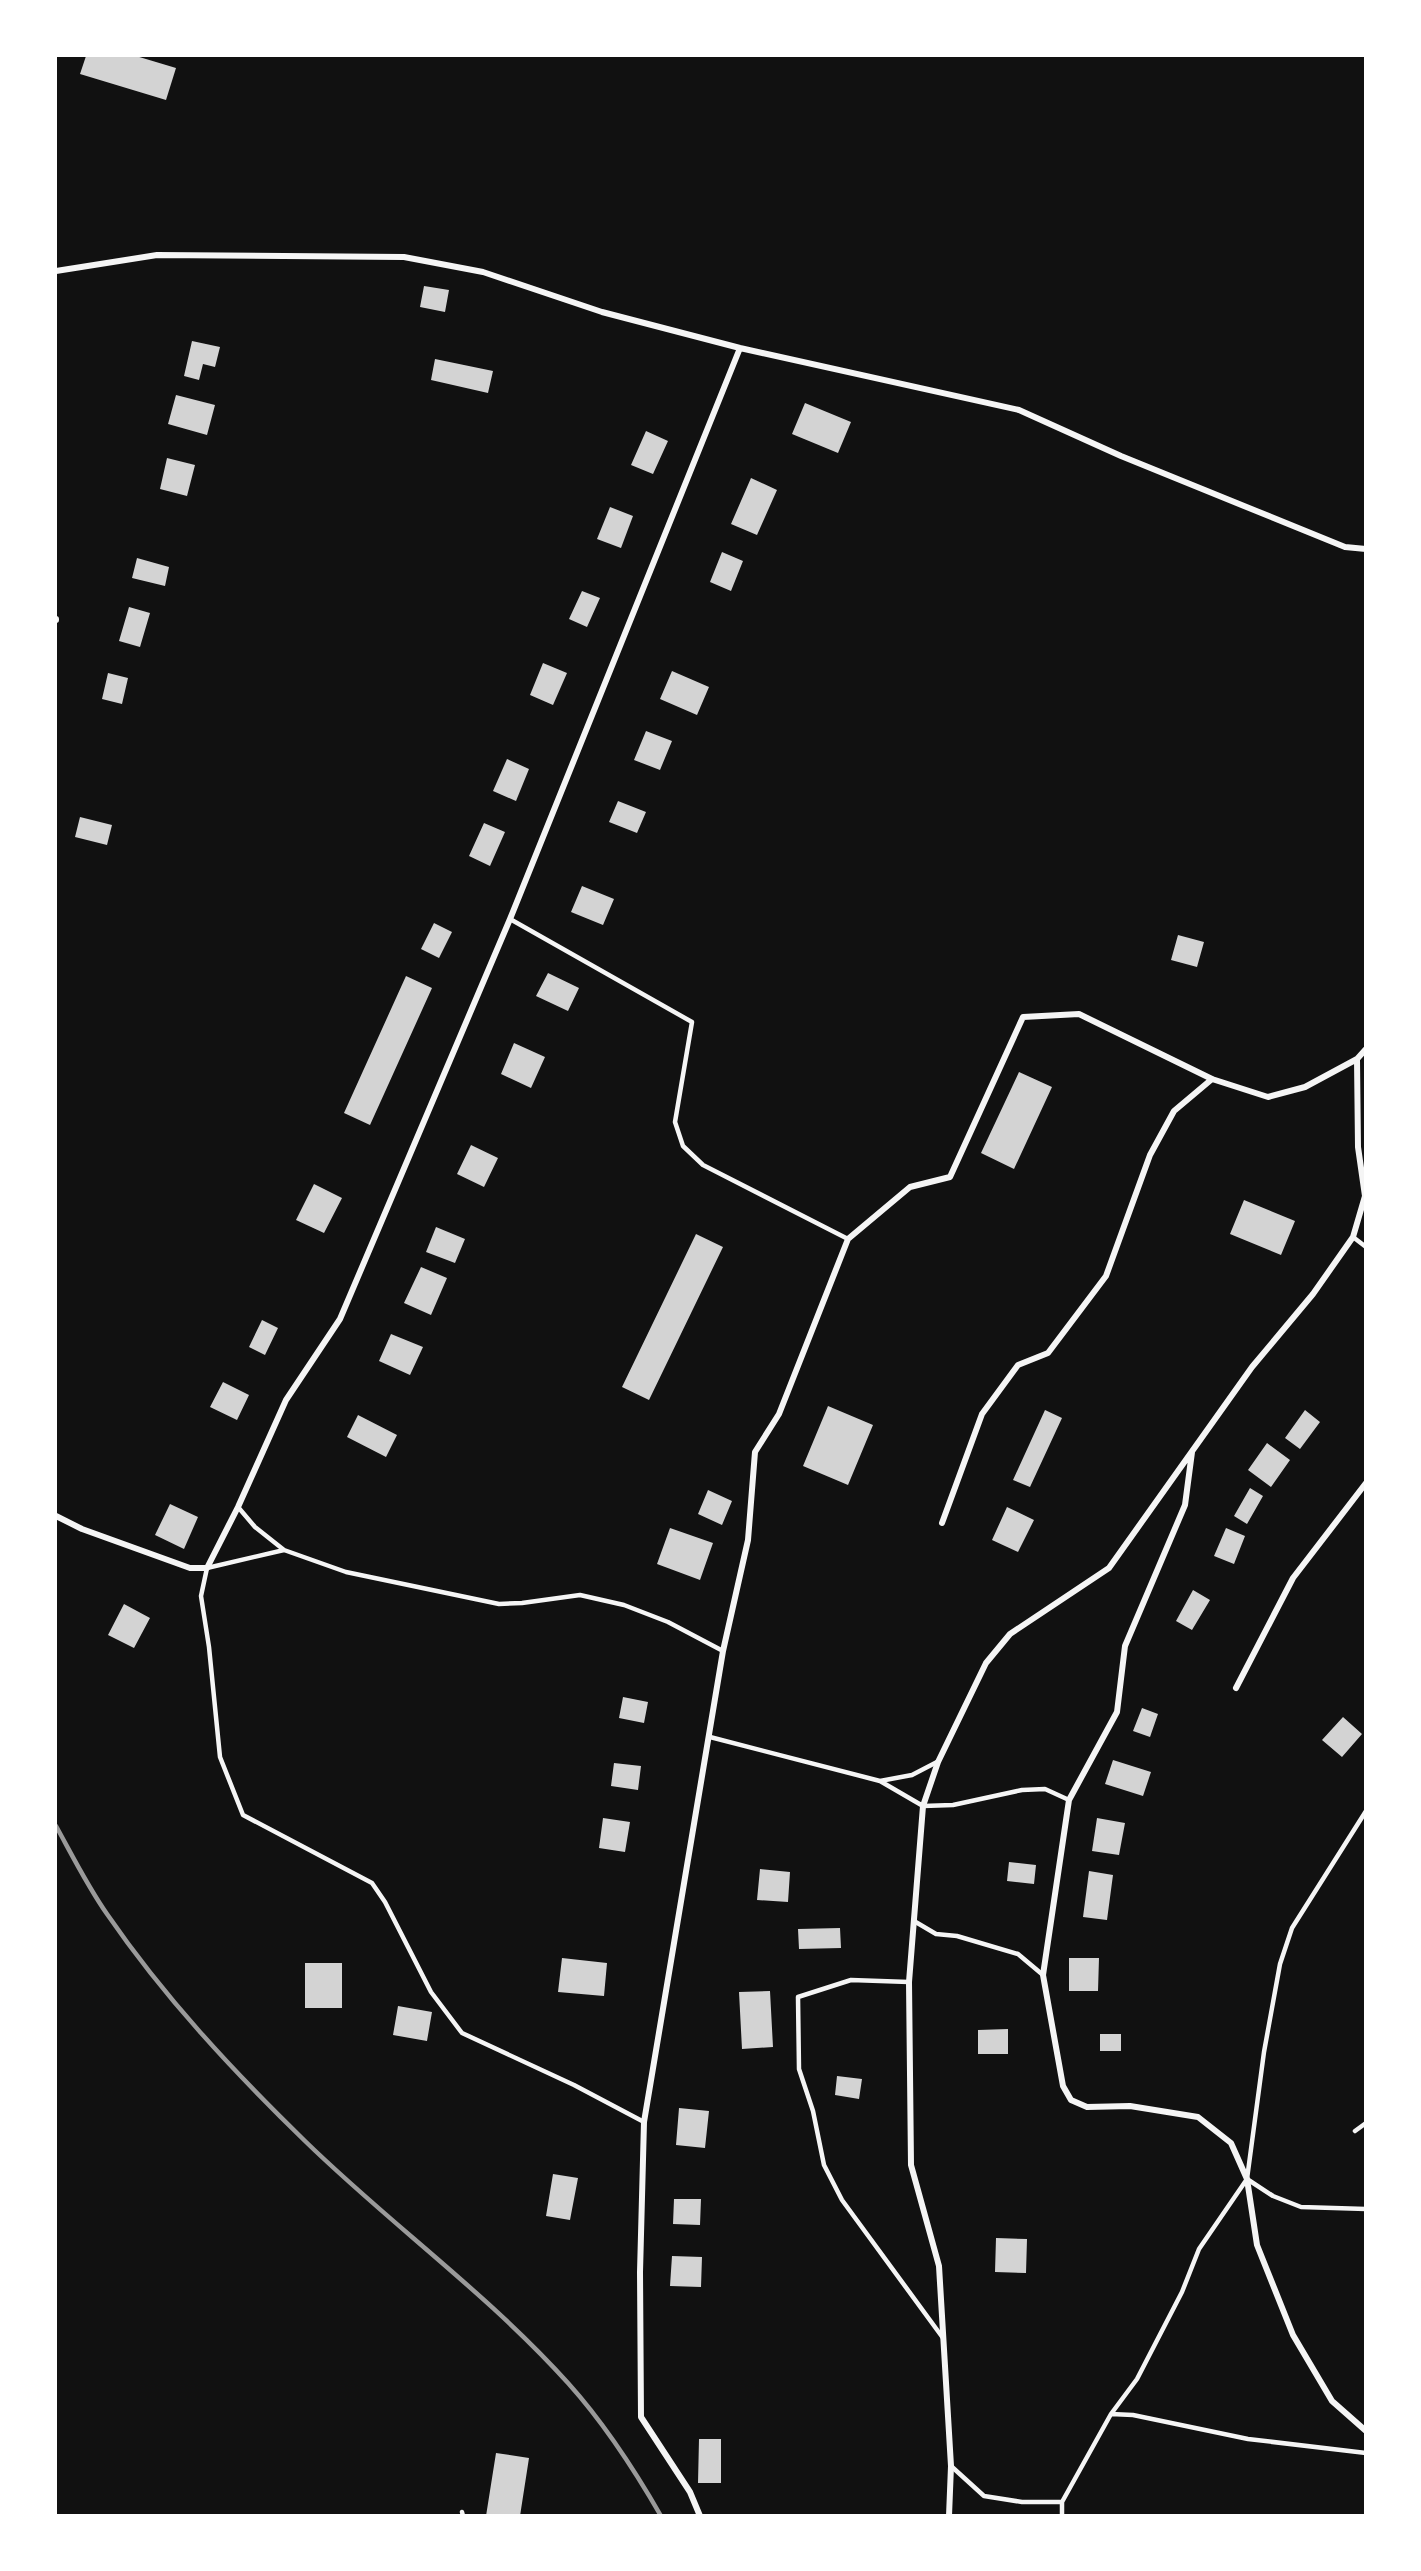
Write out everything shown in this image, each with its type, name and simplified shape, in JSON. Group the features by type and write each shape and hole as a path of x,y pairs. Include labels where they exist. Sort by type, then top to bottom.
{"street":[{"path":"56,271 157,255 404,256 483,272 602,312 740,348 1019,410 1121,456 1345,547 1365,549"},
{"path":"56,1516 82,1529 190,1568 207,1568 238,1507 286,1400 340,1319 510,919 740,348"},
{"path":"700,2516 690,2492 641,2417 640,2272 644,2122 723,1651 748,1540 755,1452 779,1414 848,1239 910,1187 950,1178 1023,1017 1078,1014 1212,1079 1268,1096 1305,1087 1357,1059 1365,1049"},
{"path":"949,2516 951,2466 939,2266 911,2165 909,1982 923,1806 938,1762 986,1663 1010,1634 1109,1568 1252,1367 1312,1294 1353,1237 1365,1196 1358,1148 1357,1059"},
{"path":"942,1522 982,1414 1018,1365 1048,1353 1106,1276 1150,1155 1174,1111 1212,1079"},
{"path":"1192,1450 1185,1505 1125,1646 1117,1712 1069,1800 1042,1975 1063,2086 1071,2100 1087,2107 1130,2106 1198,2116 1231,2143 1247,2179 1257,2245 1293,2335 1332,2401 1365,2431"},
{"path":"1236,1688 1293,1578 1365,1483"}],"lane":[{"path":"510,919 692,1022 675,1122 684,1146 703,1165 848,1239"},
{"path":"1353,1237 1365,1247"},
{"path":"238,1507 255,1527 284,1550 346,1572 499,1604 580,1595 624,1605 668,1622 723,1651"},
{"path":"284,1550 207,1568 201,1596 209,1647 220,1757 243,1815 372,1883 385,1902 430,1992 462,2033 574,2085 644,2122"},
{"path":"710,1737 880,1781 923,1806 953,1805 1022,1790 1045,1788 1069,1800"},
{"path":"880,1781 912,1775 938,1762"},
{"path":"1062,2516 1062,2502 1111,2414 1137,2379 1182,2292 1199,2249 1247,2179 1264,2052 1280,1964 1292,1928 1365,1811"},
{"path":"914,1921 936,1934 957,1936 1018,1954 1042,1975"},
{"path":"909,1982 850,1980 798,1997 799,2069 813,2111 824,2165 842,2200 944,2340"},
{"path":"1355,2132 1365,2123"},
{"path":"1247,2179 1273,2196 1301,2207 1365,2209"},
{"path":"1111,2414 1133,2415 1248,2439 1365,2453"},
{"path":"951,2466 984,2496 1022,2502 1062,2502"}],"building":[{"path":"86,56 136,56 176,68 166,100 80,74"},
{"path":"424,286 449,290 445,312 420,307"},
{"path":"192,341 220,347 215,367 203,364 199,380 184,376"},
{"path":"435,359 493,371 488,393 431,380"},
{"path":"176,395 215,405 207,435 168,424"},
{"path":"805,403 851,422 838,453 792,434"},
{"path":"646,431 668,441 653,474 631,465"},
{"path":"167,458 195,465 187,496 160,489"},
{"path":"751,478 777,490 757,535 731,524"},
{"path":"610,507 633,516 621,548 597,539"},
{"path":"722,552 743,561 731,591 710,582"},
{"path":"137,558 169,567 165,586 132,578"},
{"path":"582,591 600,598 587,627 569,619"},
{"path":"129,607 150,613 140,647 119,641"},
{"path":"543,663 567,673 553,705 530,695"},
{"path":"672,671 709,687 697,715 660,699"},
{"path":"108,673 128,678 122,704 102,699"},
{"path":"646,731 672,741 660,770 634,760"},
{"path":"507,759 529,769 516,801 493,791"},
{"path":"618,801 646,812 637,833 609,822"},
{"path":"80,817 112,825 107,845 75,837"},
{"path":"484,823 505,832 490,866 469,856"},
{"path":"582,886 614,899 603,925 571,912"},
{"path":"434,923 452,932 439,958 421,949"},
{"path":"1178,935 1204,942 1197,967 1171,960"},
{"path":"548,973 579,988 568,1011 536,996"},
{"path":"406,976 432,988 370,1125 344,1113"},
{"path":"514,1043 545,1057 531,1088 501,1074"},
{"path":"1019,1072 1052,1087 1014,1169 981,1153"},
{"path":"471,1145 498,1158 484,1187 457,1174"},
{"path":"314,1184 342,1198 324,1233 296,1220"},
{"path":"1244,1200 1295,1221 1281,1255 1230,1234"},
{"path":"436,1227 465,1239 455,1263 426,1252"},
{"path":"696,1234 723,1247 649,1400 622,1387"},
{"path":"421,1267 447,1278 431,1315 404,1303"},
{"path":"262,1320 278,1328 265,1355 249,1347"},
{"path":"391,1334 423,1347 410,1375 379,1361"},
{"path":"223,1382 249,1395 237,1420 210,1407"},
{"path":"828,1406 873,1425 848,1485 803,1466"},
{"path":"1045,1410 1062,1418 1030,1487 1013,1480"},
{"path":"1305,1410 1320,1422 1300,1449 1285,1438"},
{"path":"358,1415 397,1435 386,1457 347,1437"},
{"path":"1267,1443 1290,1460 1271,1487 1248,1470"},
{"path":"1250,1488 1263,1496 1247,1524 1234,1516"},
{"path":"708,1490 732,1501 722,1525 698,1514"},
{"path":"170,1504 198,1517 184,1549 155,1535"},
{"path":"1007,1507 1034,1520 1018,1552 992,1540"},
{"path":"670,1528 713,1543 700,1580 657,1564"},
{"path":"1226,1528 1245,1536 1234,1564 1214,1556"},
{"path":"1193,1590 1210,1600 1192,1630 1176,1621"},
{"path":"124,1604 150,1618 134,1648 108,1635"},
{"path":"623,1697 648,1702 644,1723 619,1718"},
{"path":"1142,1708 1158,1714 1150,1737 1133,1731"},
{"path":"1343,1717 1362,1734 1342,1757 1322,1740"},
{"path":"1113,1760 1151,1772 1143,1796 1105,1784"},
{"path":"614,1763 641,1766 638,1790 611,1786"},
{"path":"603,1818 630,1822 625,1852 599,1848"},
{"path":"1097,1818 1125,1823 1119,1855 1092,1851"},
{"path":"1009,1862 1036,1865 1034,1884 1007,1881"},
{"path":"760,1869 790,1872 788,1902 757,1900"},
{"path":"1089,1871 1113,1875 1107,1920 1083,1917"},
{"path":"840,1928 841,1948 799,1949 798,1929"},
{"path":"562,1958 607,1963 604,1996 558,1992"},
{"path":"1069,1958 1099,1958 1098,1991 1069,1991"},
{"path":"305,1963 342,1963 342,2008 305,2008"},
{"path":"770,1991 773,2047 742,2049 739,1992"},
{"path":"398,2006 432,2012 427,2041 393,2035"},
{"path":"1008,2029 1008,2054 978,2054 978,2030"},
{"path":"1100,2034 1121,2034 1121,2051 1100,2051"},
{"path":"837,2076 862,2079 859,2099 835,2095"},
{"path":"679,2108 709,2111 705,2148 676,2145"},
{"path":"553,2174 578,2178 570,2220 546,2216"},
{"path":"674,2199 701,2199 700,2225 673,2224"},
{"path":"996,2238 1027,2239 1026,2273 995,2272"},
{"path":"672,2256 702,2257 701,2287 670,2286"},
{"path":"699,2439 721,2439 721,2483 698,2483"},
{"path":"496,2453 529,2458 520,2516 486,2516"}],"railway":[{"path":"56,1826 107,1914 152,1975 200,2032 252,2088 337,2172 472,2289 537,2350 581,2398 606,2430 661,2516"}]}
